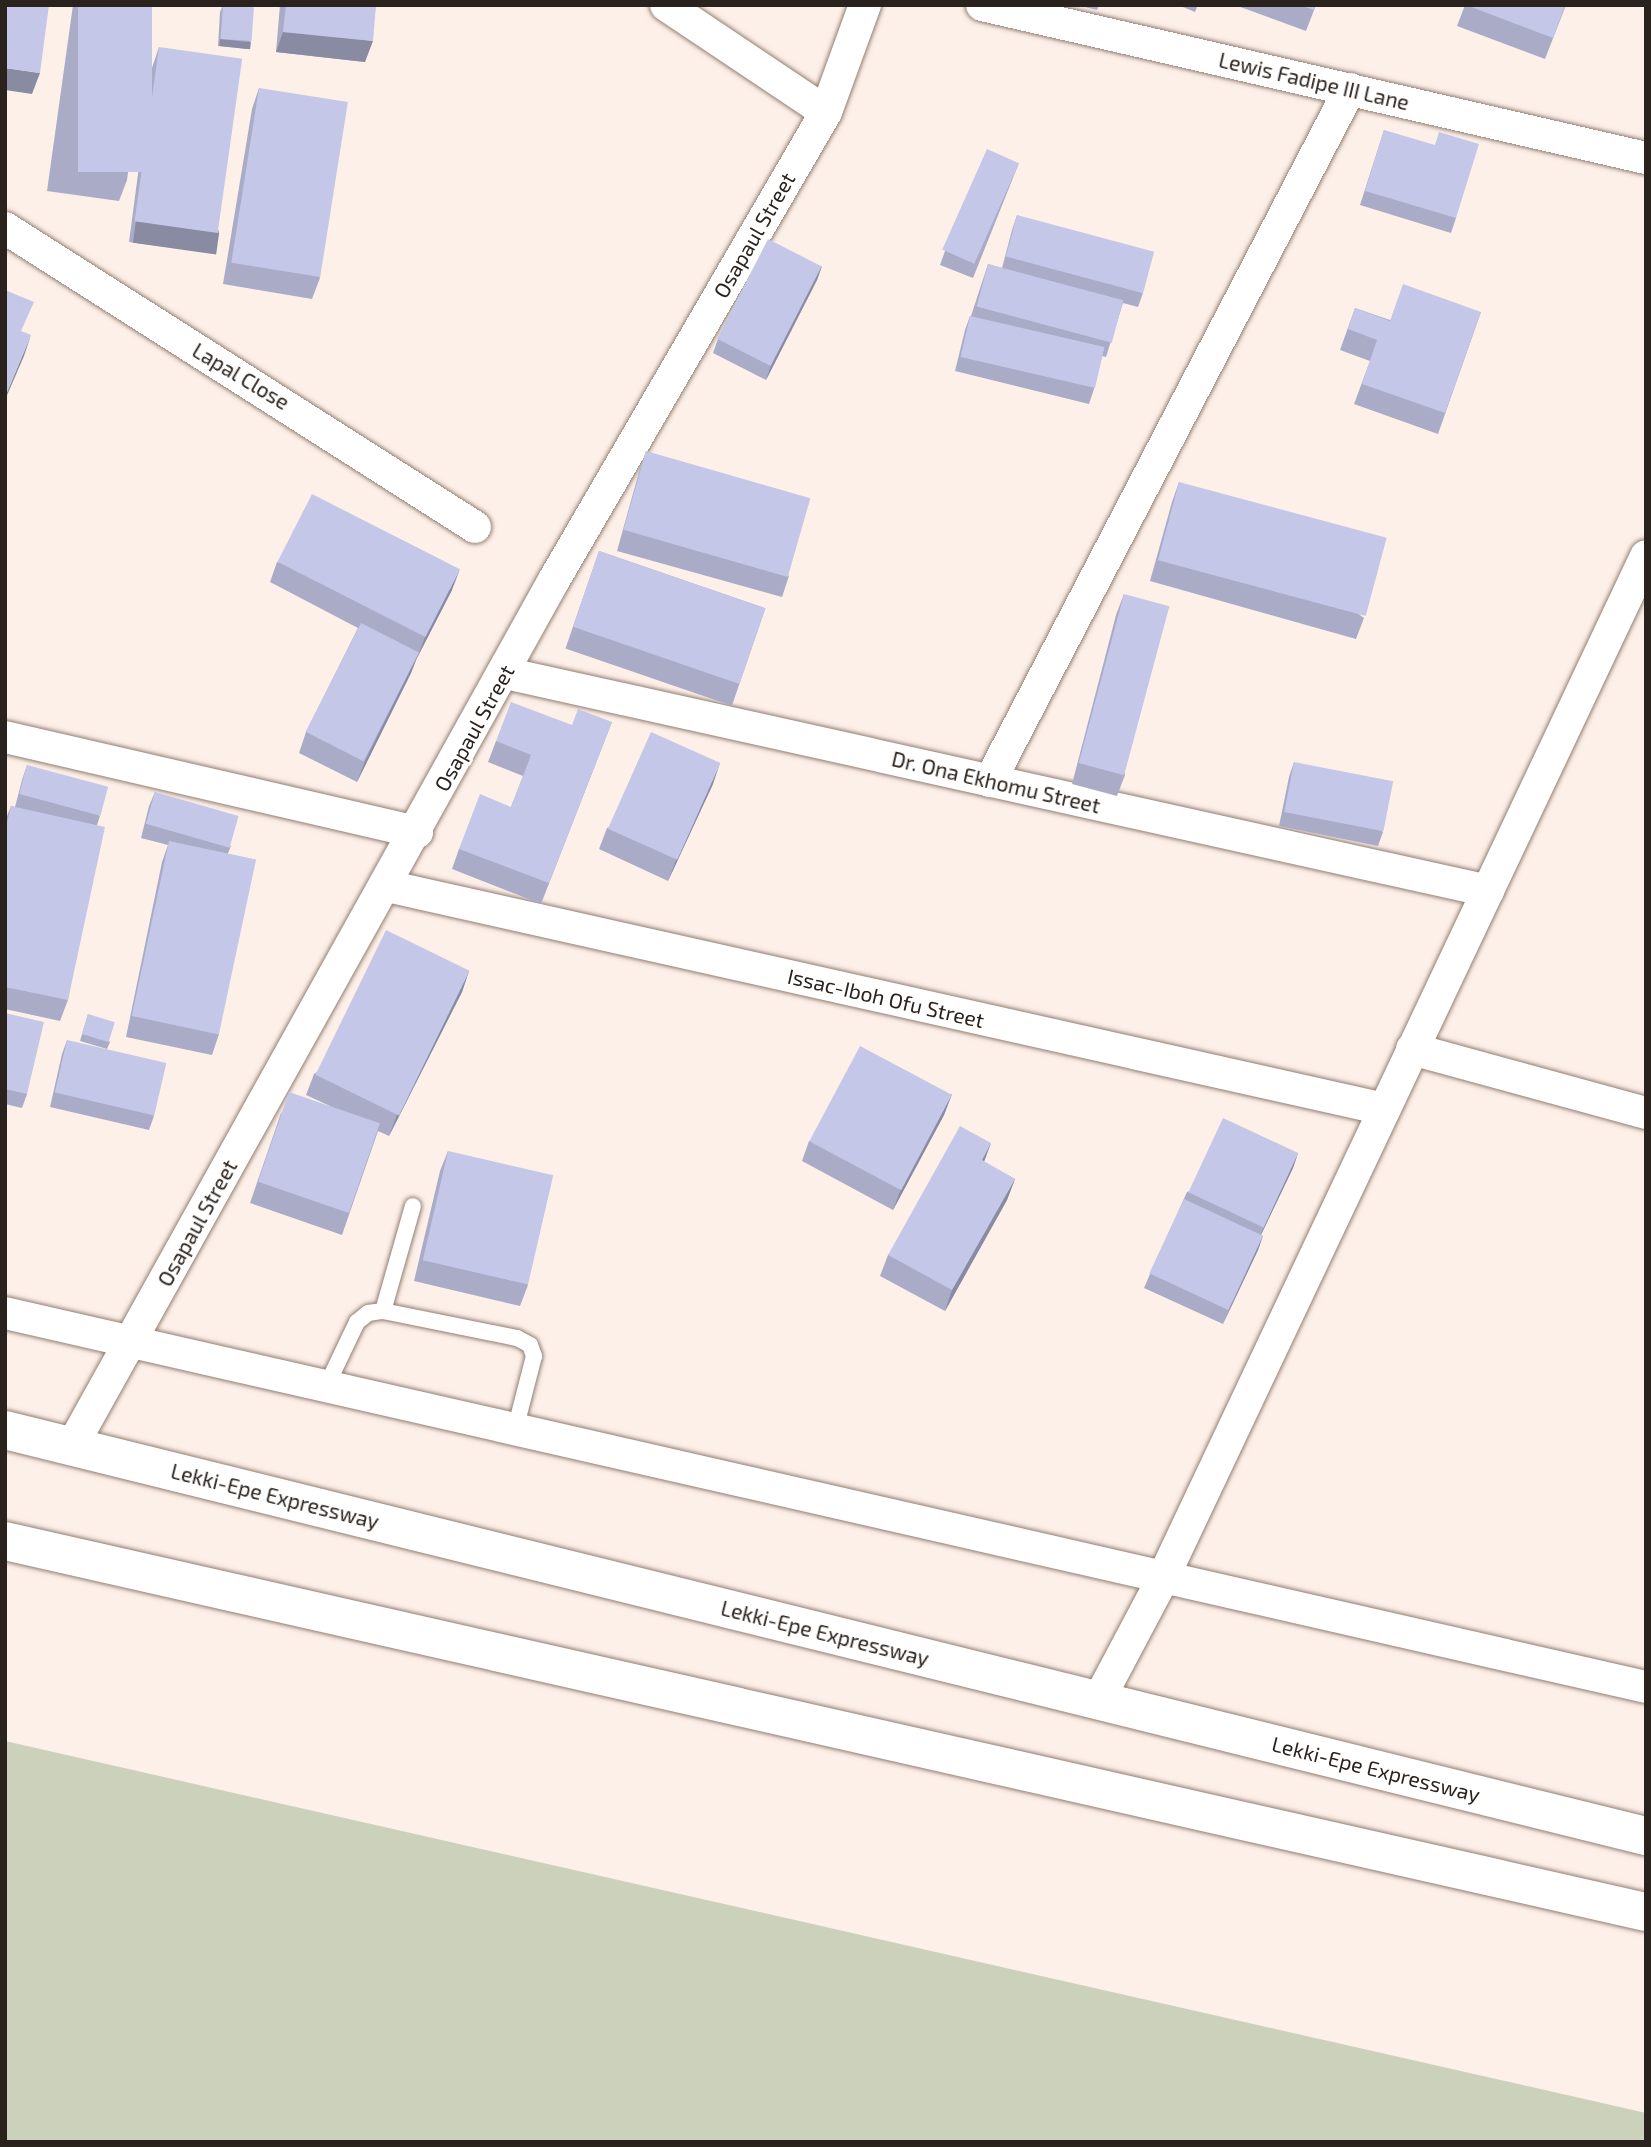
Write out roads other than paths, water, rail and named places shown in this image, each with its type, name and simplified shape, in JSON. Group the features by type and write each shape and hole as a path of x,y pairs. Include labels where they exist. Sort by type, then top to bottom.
{"highway":[{"name":"Lekki-Epe Expressway","path":"5,1430 1646,1836"},
{"path":"5,1541 1646,1912"}],"street":[{"path":"666,5 826,111"},
{"name":"Osapaul Street","path":"72,1446 505,673 826,111 865,5"},
{"name":"Lewis Fadipe III Lane","path":"982,5 1646,158"},
{"path":"990,781 1350,89"},
{"name":"Lapal Close","path":"5,228 475,527"},
{"path":"1098,1701 1163,1578 1646,556"},
{"name":"Dr. Ona Ekhomu Street","path":"505,673 1488,891"},
{"path":"5,737 417,832"},
{"name":"Issac-Iboh Ofu Street","path":"387,886 1384,1109"},
{"path":"1412,1049 1646,1113"},
{"path":"5,1313 1646,1687"}],"lane":[{"path":"383,1311 413,1206"},
{"path":"326,1387 357,1322 383,1311 530,1345 534,1356 514,1430"}]}
